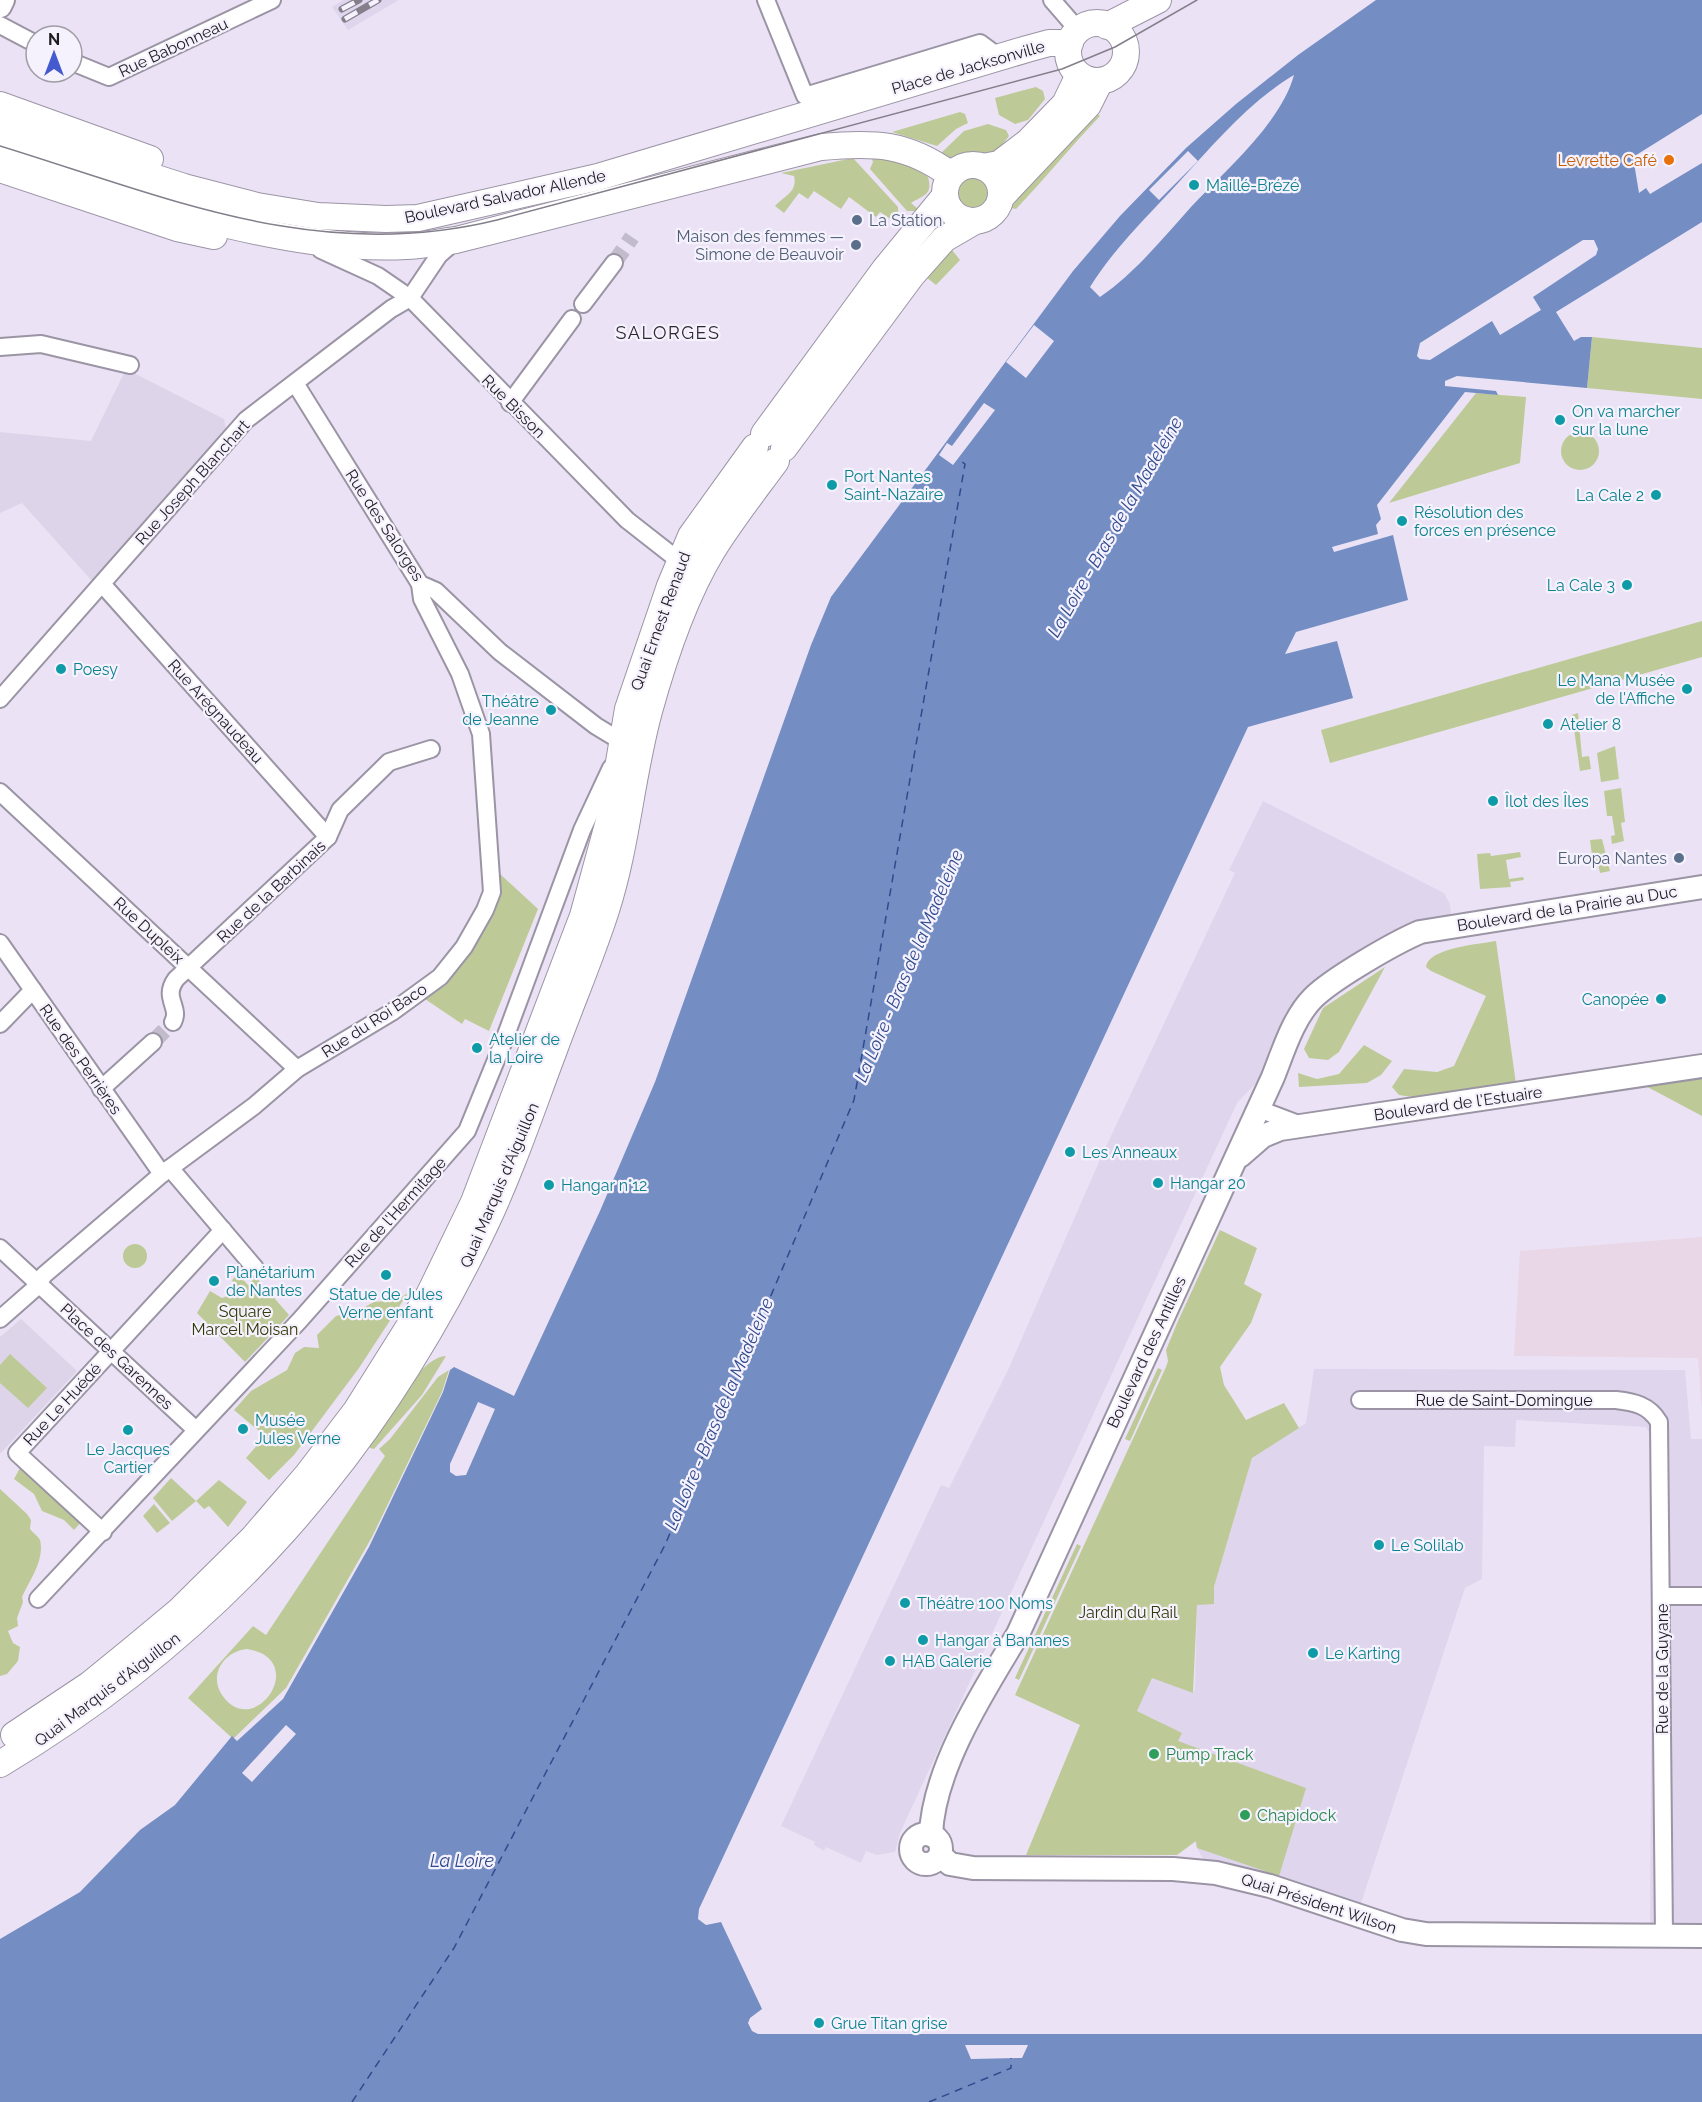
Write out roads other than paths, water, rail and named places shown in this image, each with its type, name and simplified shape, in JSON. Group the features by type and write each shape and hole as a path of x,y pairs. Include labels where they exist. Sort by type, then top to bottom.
{"main road":[{"path":"0,6 3,0"},
{"name":"Place de Jacksonville","path":"867,96 1074,37 1093,24 1107,26 1158,0"},
{"path":"1089,78 1088,105 1001,197 993,213 975,221 964,220 955,215 948,207 948,186 967,166 983,167 999,164 1028,142 1089,78 1118,72 1125,57 1122,39 1107,26"},
{"name":"Place de Jacksonville","path":"1074,37 1069,59 1089,78"},
{"name":"Boulevard Salvador Allende","path":"0,128 184,187 283,211 318,216 418,218 609,174 867,96"},
{"path":"0,105 196,175 267,194 399,208 474,205"},
{"name":"Boulevard Salvador Allende","path":"0,150 224,224 317,242 405,246 456,240 811,150 866,145 917,153 948,186"},
{"path":"983,167 998,179 1001,197"},
{"path":"0,169 187,230 253,243 321,250 363,251 405,246"},
{"name":"Quai Ernest Renaud","path":"632,748 648,715 690,569 712,550 770,447 885,270 948,186"},
{"name":"Quai Ernest Renaud","path":"770,447 944,239 975,221"},
{"name":"Quai Marquis d'Aiguillon","path":"0,1744 106,1671 179,1611 217,1575 280,1507 418,1333 450,1297 498,1195 606,911 623,850 632,748"},
{"name":"Boulevard de la Prairie au Duc","path":"1432,929 1702,887"},
{"name":"Boulevard des Antilles","path":"936,1845 933,1807 941,1780 982,1694 1018,1634 1261,1104 1289,1037 1311,1000 1409,937 1432,929"},
{"name":"Boulevard de l'Estuaire","path":"1229,1171 1245,1149 1263,1136 1303,1125 1702,1066"},
{"name":"Quai Marquis d'Aiguillon","path":"0,1764 58,1729 141,1667 231,1590 325,1485 378,1413 418,1333"},
{"name":"Quai Président Wilson","path":"936,1845 950,1864 973,1868 1173,1869 1225,1874 1270,1886 1402,1930 1426,1934 1702,1936"}],"street":[{"name":"Rue Babonneau","path":"84,67 109,77 272,0"},
{"path":"766,0 805,96 980,43 999,57"},
{"path":"1052,0 1074,37"},
{"path":"0,25 24,38"},
{"name":"Rue Joseph Blanchart","path":"0,699 103,585 246,420 391,309 410,298 439,255 456,240"},
{"name":"Rue Bisson","path":"321,250 378,276 410,298 510,403 627,520 690,569"},
{"path":"584,304 614,263"},
{"path":"510,403 572,320"},
{"path":"0,347 41,344 130,365"},
{"name":"Rue des Salorges","path":"295,383 420,584 436,591 500,652 596,726 632,748"},
{"name":"Rue du Roi Baco","path":"0,1318 166,1171 254,1106 297,1069 350,1038 440,977 464,947 492,892 481,734 460,674 422,599 420,584"},
{"name":"Rue Arégnaudeau","path":"103,585 328,837"},
{"name":"Rue de l'Hermitage","path":"38,1599 103,1532 372,1241 467,1131 503,1043 582,830 632,748"},
{"name":"Rue de la Barbinais","path":"173,1022 175,1016 170,1000 171,986 328,837 340,810 389,762 431,749"},
{"name":"Rue Dupleix","path":"0,792 297,1069"},
{"name":"Rue des Perrières","path":"0,943 101,1089 166,1171 255,1268"},
{"path":"0,1024 33,990"},
{"path":"101,1089 153,1042"},
{"path":"1261,1104 1264,1111 1303,1125"},
{"name":"Rue Le Huédé","path":"103,1532 17,1453 222,1230"},
{"name":"Place des Garennes","path":"0,1248 196,1430"},
{"name":"Rue de Saint-Domingue","path":"1360,1400 1616,1400 1633,1402 1647,1408"},
{"name":"Rue de la Guyane","path":"1647,1408 1659,1422 1660,1435 1664,1936"},
{"path":"1662,1596 1702,1596"}],"water":[{"name":"La Loire","path":"1376,0 1702,0 1702,222 1556,312 1574,341 1581,337 1592,337 1587,388 1457,376 1445,381 1445,386 1496,391 1498,395 1465,392 1377,505 1381,519 1376,525 1378,534 1332,547 1334,552 1393,535 1408,600 1296,632 1285,654 1337,641 1353,698 1248,727 699,1909 698,1919 706,1925 721,1922 762,2009 750,2018 748,2023 752,2031 758,2034 1702,2034 1702,2102 0,2102 0,1939 80,1892 140,1830 175,1805 232,1736 237,1741 283,1699 369,1547 443,1392 450,1370 454,1367 514,1396 600,1211 655,1082 811,645 831,597 1073,271 1120,216 1186,148 1236,104 1298,55","holes":["1294,75 1277,111 1250,146 1137,266 1100,297 1090,287 1110,259 1144,220 1247,110"]}],"tunnel":[{"path":"614,263 632,237"},
{"path":"153,1042 173,1022"}],"tram line":[{"path":"0,146 184,204 245,219 306,230 368,234 431,232 497,220 1062,69 1115,47 1197,0"}],"railway":[{"path":"342,9 359,0"},
{"path":"345,19 378,0"}],"place":[{"name":"Levrette Café","path":"1669,160"},
{"name":"Maillé-Brézé","path":"1194,185"},
{"name":"La Station","path":"857,220"},
{"name":"Maison des femmes — Simone de Beauvoir","path":"856,245"},
{"name":"On va marcher sur la lune","path":"1560,420"},
{"name":"Port Nantes Saint-Nazaire","path":"832,485"},
{"name":"La Cale 2","path":"1656,495"},
{"name":"Résolution des forces en présence","path":"1402,521"},
{"name":"La Cale 3","path":"1627,585"},
{"name":"Poesy","path":"61,669"},
{"name":"Le Mana Musée de l'Affiche","path":"1687,689"},
{"name":"Théâtre de Jeanne","path":"551,710"},
{"name":"Atelier 8","path":"1548,724"},
{"name":"Îlot des Îles","path":"1493,801"},
{"name":"Europa Nantes","path":"1679,858"},
{"name":"Canopée","path":"1661,999"},
{"name":"Atelier de la Loire","path":"477,1048"},
{"name":"Les Anneaux","path":"1070,1152"},
{"name":"Hangar 20","path":"1158,1183"},
{"name":"Hangar n°12","path":"549,1185"},
{"name":"Statue de Jules Verne enfant","path":"386,1275"},
{"name":"Planétarium de Nantes","path":"214,1281"},
{"name":"Musée Jules Verne","path":"243,1429"},
{"name":"Le Jacques Cartier","path":"128,1430"},
{"name":"Le Solilab","path":"1379,1545"},
{"name":"Théâtre 100 Noms","path":"905,1603"},
{"name":"Hangar à Bananes","path":"923,1640"},
{"name":"Le Karting","path":"1313,1653"},
{"name":"HAB Galerie","path":"890,1661"},
{"name":"Pump Track","path":"1154,1754"},
{"name":"Chapidock","path":"1245,1815"},
{"name":"Grue Titan grise","path":"819,2023"}],"district":[{"name":"SALORGES","path":"668,333"}],"water label":[{"name":"La Loire - Bras de la Madeleine","path":"1115,527"},
{"name":"La Loire - Bras de la Madeleine","path":"909,966"},
{"name":"La Loire - Bras de la Madeleine","path":"719,1414"}],"park label":[{"name":"Square Marcel Moisan","path":"245,1320"},
{"name":"Jardin du Rail","path":"1128,1612"}]}
